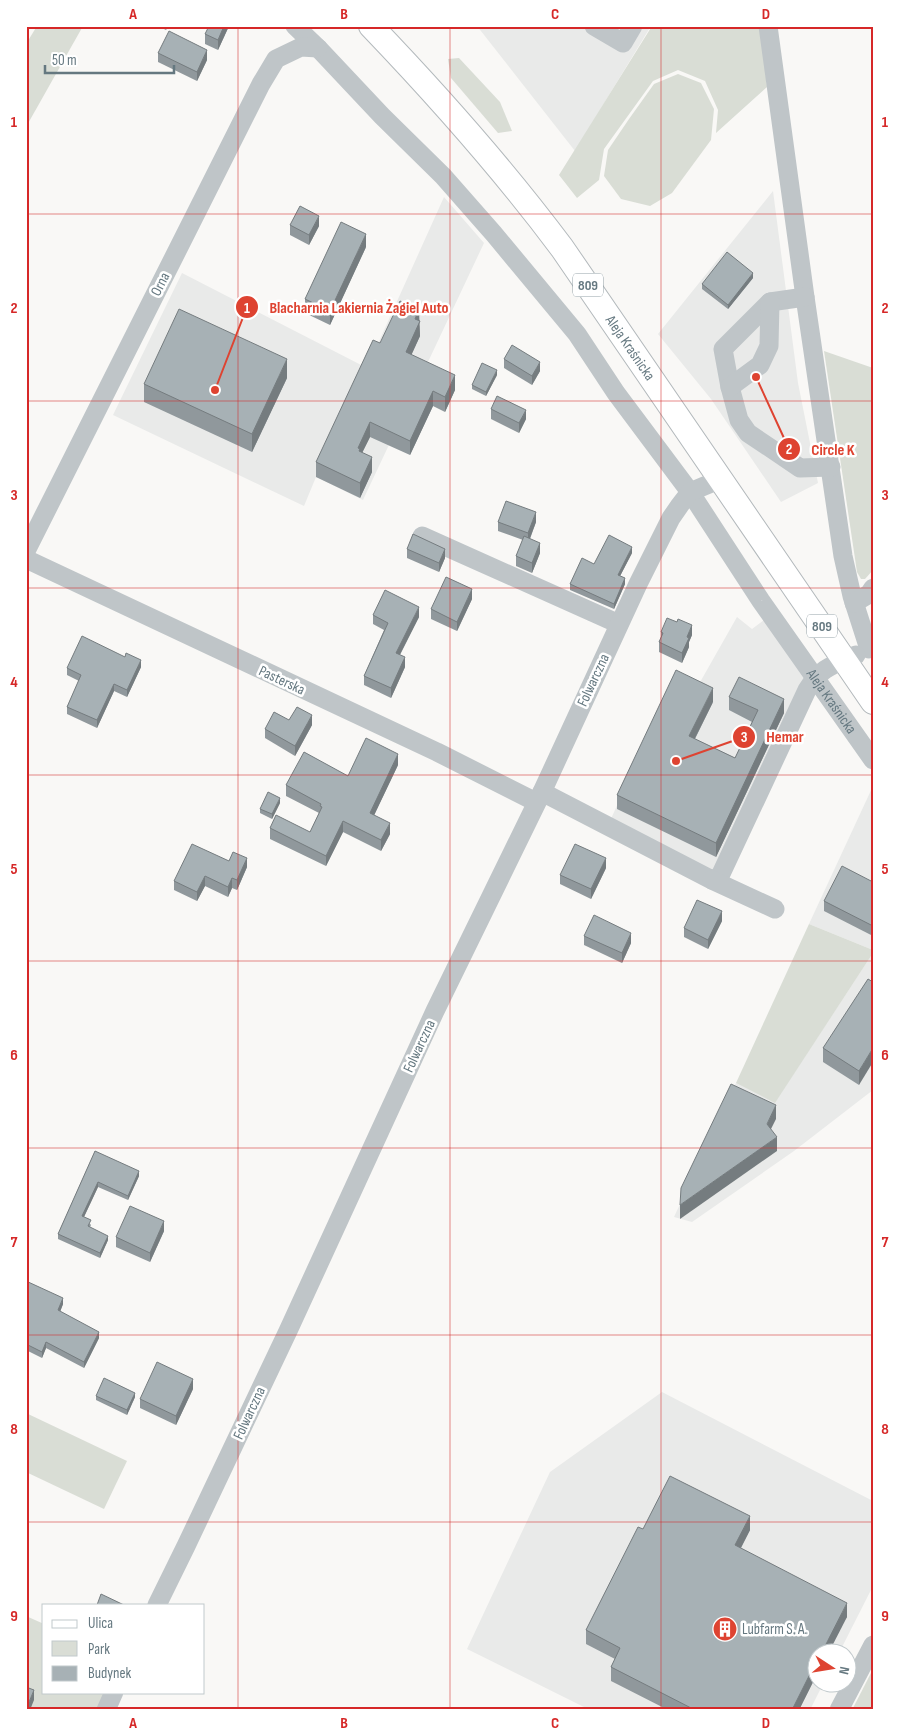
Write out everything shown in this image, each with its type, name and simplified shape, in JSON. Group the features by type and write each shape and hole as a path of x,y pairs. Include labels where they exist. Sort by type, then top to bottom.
{"main road":[{"name":"Aleja Kraśnicka","path":"371,26 452,112 535,213 603,307 845,660"},
{"name":"809","path":"845,660 873,702"}],"street":[{"name":"Aleja Kraśnicka","path":"295,26 443,176 577,334 616,393 690,492 761,601 873,760"},
{"path":"594,26 623,43 633,26"},
{"path":"712,880 720,876 815,676 826,668 871,648 854,604 843,556 768,26"},
{"name":"Orna","path":"26,551 261,84 276,58 302,47 318,48"},
{"path":"805,297 770,302 723,349 730,387 739,420 748,432 800,468 831,467"},
{"path":"730,387 760,365 769,346 770,302"},
{"path":"690,492 721,478"},
{"name":"Folwarczna","path":"157,1604 619,624 671,518 690,492"},
{"path":"422,536 619,624"},
{"name":"Pasterska","path":"26,559 436,752 539,797 775,909"},
{"path":"854,604 869,594 873,588"},
{"path":"839,1710 873,1645"},
{"path":"106,1710 113,1694"}],"shaded area":[{"path":"477,26 651,26 575,151"},
{"path":"773,191 798,383 818,483 781,502 711,399 658,334"},
{"path":"444,197 484,243 363,500 316,477 304,506 113,415 182,273 367,368"},
{"path":"737,617 752,629 764,620 807,680 715,872 610,821 675,677 699,684"},
{"path":"873,786 873,950 809,924"},
{"path":"873,953 873,1090 794,1151 692,1222 674,1217 736,1083 775,1102"},
{"path":"662,1392 873,1501 873,1586 844,1644 806,1644 806,1694 818,1694 810,1710 590,1710 467,1649 550,1472"}],"green space":[{"path":"37,26 83,26 26,127 26,44"},
{"path":"652,26 761,26 767,87 716,133 718,110 705,81 678,70 653,81 604,149 599,180 577,198 559,175"},
{"path":"459,58 500,102 512,131 498,133 451,78 448,59"},
{"path":"678,74 701,83 714,109 711,140 672,193 650,206 621,199 604,176 608,150 654,84"},
{"path":"824,351 873,368 873,570 865,579 861,579 857,572"},
{"path":"809,924 873,950 873,953 775,1103 736,1083"},
{"path":"26,1413 127,1461 104,1509 26,1472"},
{"path":"26,1616 42,1623 42,1694 108,1694 101,1710 26,1710"},
{"path":"873,1669 873,1710 852,1710"}],"building":[{"path":"209,26 224,26 218,40 205,34"},
{"path":"169,31 207,50 197,72 158,53"},
{"path":"300,206 319,216 309,235 290,225"},
{"path":"341,222 366,234 330,311 305,299"},
{"path":"727,252 753,273 728,305 702,284"},
{"path":"400,301 419,309 415,319 420,321 406,352 455,375 445,397 433,391 410,441 370,422 358,448 360,449 359,451 372,457 360,483 316,462 373,340 380,343"},
{"path":"179,309 287,359 252,434 144,384"},
{"path":"512,345 540,362 532,376 504,359"},
{"path":"482,363 497,370 486,392 472,385"},
{"path":"497,396 526,410 519,423 491,409"},
{"path":"506,501 536,512 528,533 498,522"},
{"path":"413,534 445,549 439,563 407,549"},
{"path":"609,535 632,547 618,575 625,578 614,604 570,584 582,558 594,564"},
{"path":"524,536 540,543 532,563 516,556"},
{"path":"446,577 472,589 457,622 431,609"},
{"path":"385,590 419,607 396,653 405,657 391,688 364,676 388,623 373,615"},
{"path":"667,618 677,622 678,619 692,625 687,637 689,638 682,653 659,642"},
{"path":"82,636 125,657 126,653 141,660 127,690 114,684 97,720 67,707 81,675 67,668"},
{"path":"676,670 713,688 689,736 735,758 758,710 729,697 739,677 784,699 716,843 617,795"},
{"path":"297,707 312,715 295,746 265,729 274,712 289,720"},
{"path":"366,738 398,754 370,813 390,823 381,840 343,821 326,856 270,828 276,815 310,832 322,807 320,806 321,804 286,785 304,752 348,776"},
{"path":"268,792 280,798 272,814 260,809"},
{"path":"192,844 229,861 233,852 247,858 237,880 232,878 228,887 205,876 197,892 174,881"},
{"path":"575,844 606,858 591,889 560,875"},
{"path":"842,866 873,882 873,926 824,901"},
{"path":"697,900 722,911 708,940 684,928"},
{"path":"594,915 631,933 622,953 584,936"},
{"path":"868,979 873,982 873,1048 859,1071 823,1048"},
{"path":"731,1084 776,1105 767,1124 777,1137 680,1205 681,1188"},
{"path":"95,1151 139,1171 128,1196 98,1182 82,1216 91,1220 88,1226 108,1236 100,1253 58,1234"},
{"path":"130,1206 164,1221 150,1253 116,1237"},
{"path":"26,1281 63,1298 58,1310 99,1332 84,1362 46,1342 42,1352 26,1344"},
{"path":"157,1362 193,1379 176,1416 140,1399"},
{"path":"104,1378 135,1393 127,1410 96,1396"},
{"path":"670,1476 750,1516 735,1545 847,1603 826,1644 806,1644 806,1682 792,1710 695,1710 611,1667 620,1648 586,1630 638,1527 643,1529"},
{"path":"101,1594 122,1604 97,1604"},
{"path":"26,1687 34,1690 27,1707 26,1707"}],"place":[{"name":"Circle K","path":"756,377"},
{"name":"Blacharnia Lakiernia Żagiel Auto","path":"215,390"},
{"name":"Hemar","path":"676,761"},
{"name":"Lubfarm S. A.","path":"725,1629"}]}
